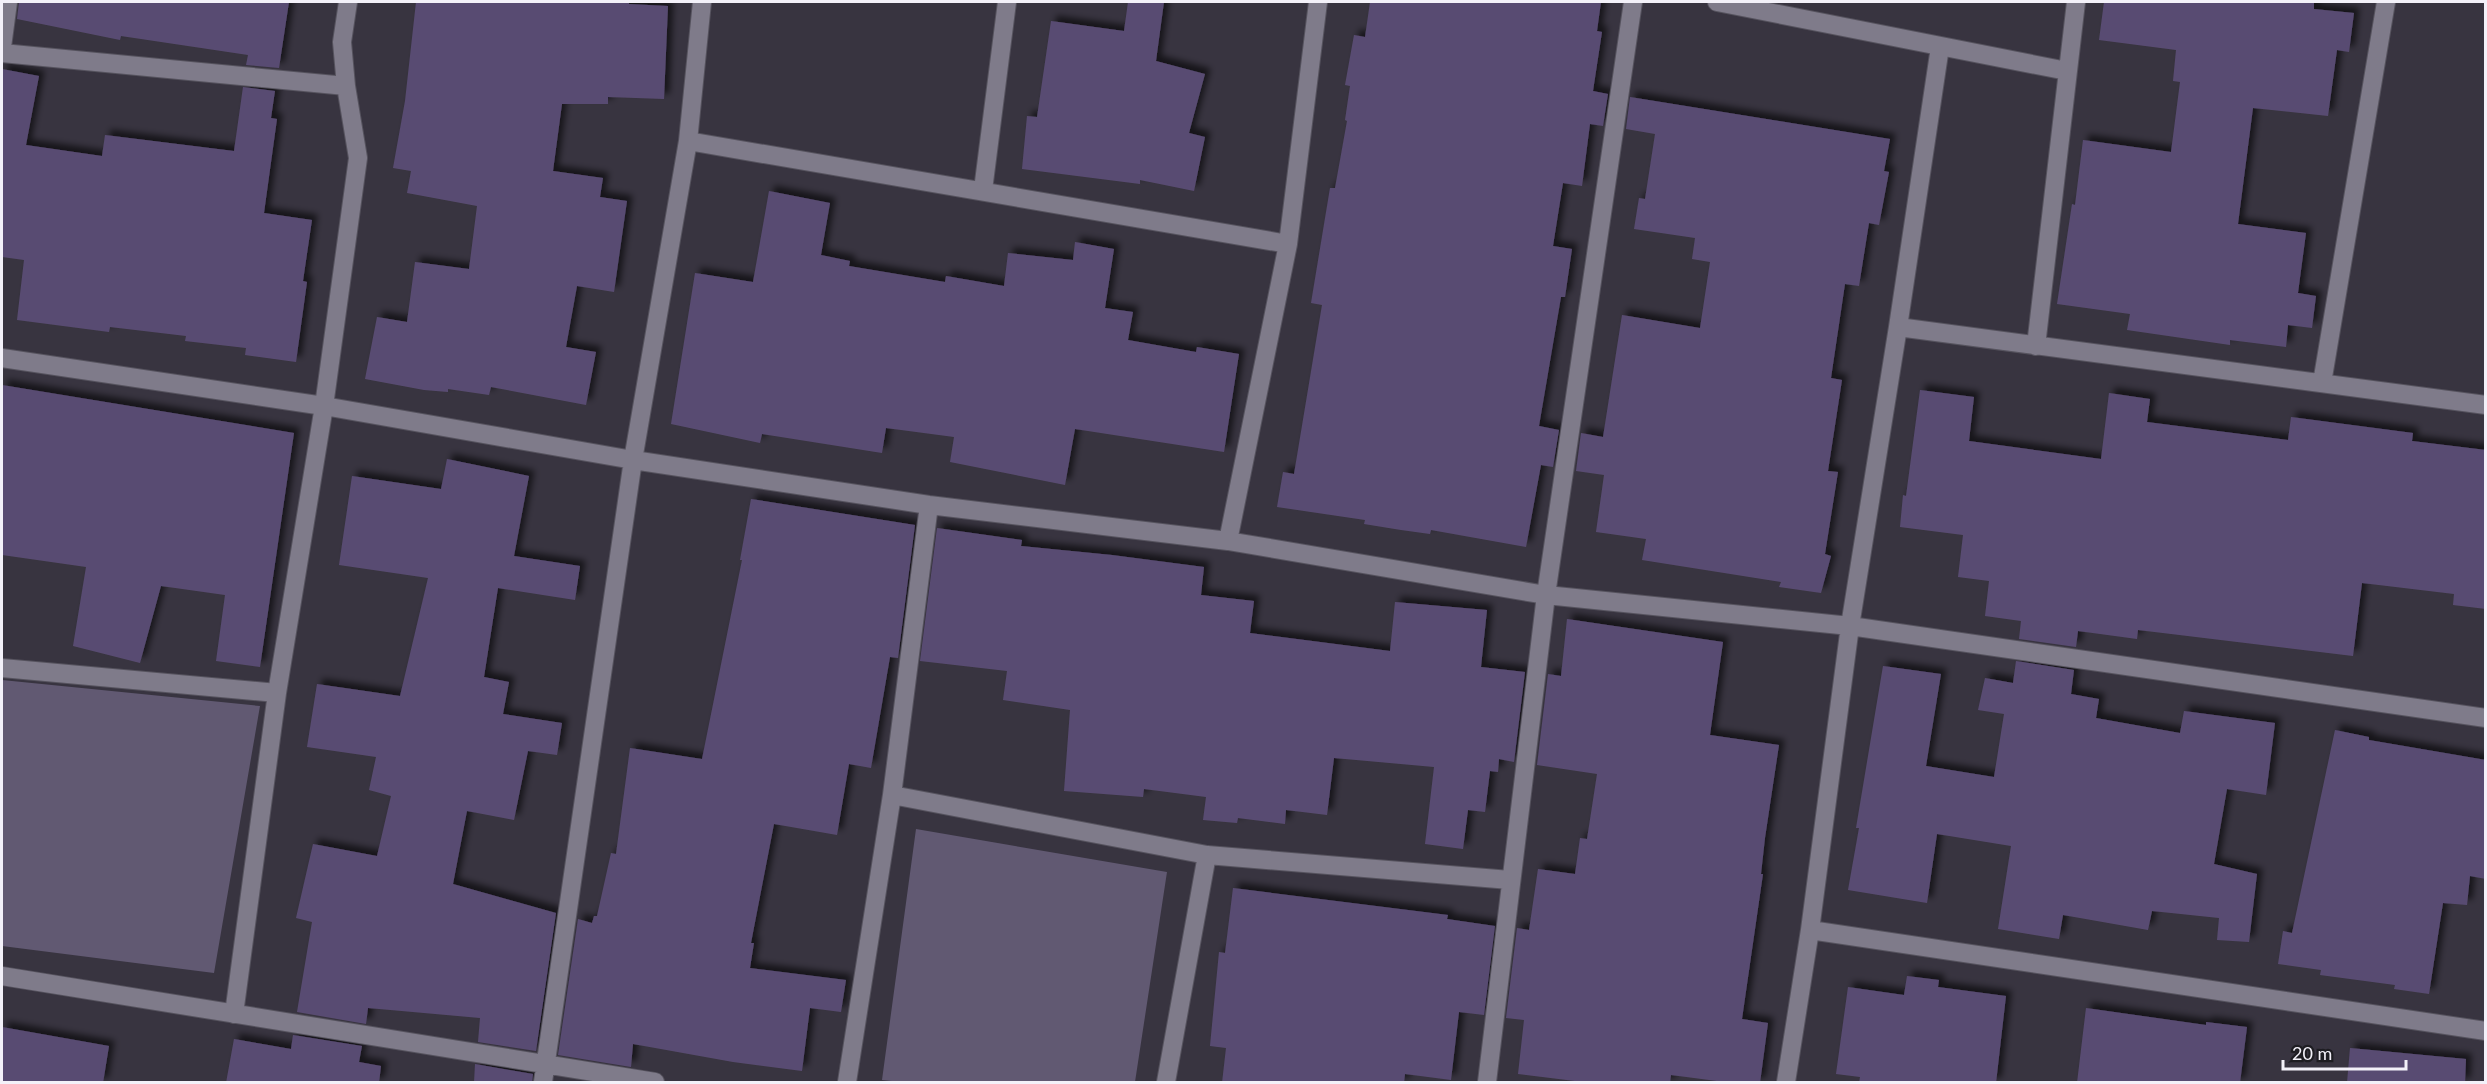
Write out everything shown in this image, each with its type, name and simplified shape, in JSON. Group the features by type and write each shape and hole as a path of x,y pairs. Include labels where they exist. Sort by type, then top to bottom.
{"street":[{"path":"2,47 8,2"},
{"path":"234,1014 277,693 324,406 358,158 346,86 342,42 348,2"},
{"path":"544,1073 633,460 688,141 702,2"},
{"path":"983,190 1007,2"},
{"path":"1228,541 1288,244 1318,2"},
{"path":"1487,1083 1546,595 1633,2"},
{"path":"1717,2 2067,71"},
{"path":"2036,346 2076,2"},
{"path":"2322,383 2386,2"},
{"path":"1786,1083 1810,930 1850,626 1940,47"},
{"path":"2,53 346,86"},
{"path":"688,141 1288,244"},
{"path":"1898,327 2486,405"},
{"path":"2,358 324,406 633,460 929,505 1228,541 1546,595 1850,626 2486,718"},
{"path":"848,1083 892,795 929,505"},
{"path":"2,668 277,693"},
{"path":"892,795 1207,855 1510,880"},
{"path":"1166,1083 1207,855"},
{"path":"1810,930 2486,1031"},
{"path":"2,976 234,1014 544,1073 656,1083"}],"shaded area":[{"path":"2,680 260,706 214,973 2,946"},
{"path":"916,829 1167,872 1135,1082 901,1082 882,1080"}],"building":[{"path":"19,2 289,2 279,68 246,65 248,55 121,36 120,40 17,19"},
{"path":"416,2 629,2 629,4 668,6 664,99 608,97 608,104 562,104 553,171 603,178 600,197 627,201 614,292 577,286 566,347 596,352 586,405 491,387 489,395 448,389 448,392 424,390 365,379 377,317 407,322 415,262 469,269 477,206 407,193 411,171 393,168 405,101"},
{"path":"1128,2 1164,2 1156,61 1205,74 1189,133 1205,137 1194,191 1140,180 1140,184 1022,169 1027,116 1037,117 1051,21 1124,31"},
{"path":"1370,2 1601,2 1597,31 1602,32 1593,91 1608,94 1603,126 1590,124 1582,186 1563,183 1553,246 1572,249 1565,297 1561,297 1539,426 1559,430 1553,467 1541,465 1526,547 1431,530 1430,534 1401,530 1364,524 1365,520 1277,507 1283,472 1294,474 1322,305 1311,303 1330,188 1335,188 1347,121 1345,120 1350,86 1345,85 1354,35 1365,37"},
{"path":"2104,2 2314,2 2314,9 2354,13 2349,52 2337,50 2328,116 2253,108 2238,224 2306,233 2298,293 2316,296 2312,328 2288,325 2286,347 2230,340 2230,345 2127,330 2130,314 2057,304 2072,204 2075,205 2083,140 2171,152 2180,82 2173,81 2176,50 2099,40"},
{"path":"2,69 39,76 26,145 102,156 105,135 234,151 243,87 275,91 271,118 277,119 264,213 312,220 303,281 307,282 296,362 245,355 246,348 185,341 186,336 110,327 109,332 17,320 24,260 2,257"},
{"path":"1630,97 1890,139 1884,171 1889,172 1879,225 1869,223 1859,286 1845,284 1831,378 1842,380 1828,471 1838,472 1825,554 1831,556 1821,593 1779,587 1781,582 1642,560 1646,539 1596,532 1604,475 1576,471 1581,433 1603,437 1622,315 1700,328 1710,262 1692,259 1695,238 1634,229 1639,198 1645,199 1655,134 1626,129"},
{"path":"769,191 830,203 821,255 850,261 849,266 945,282 946,276 1004,286 1008,253 1073,260 1075,242 1114,249 1105,308 1133,312 1128,340 1196,352 1197,347 1239,354 1224,452 1075,429 1065,485 950,462 954,437 886,428 882,453 762,434 760,443 671,424 695,273 753,282"},
{"path":"2,385 294,433 260,667 216,661 225,595 161,586 140,663 73,646 86,567 2,555"},
{"path":"1920,390 1974,397 1969,441 2101,459 2109,393 2150,399 2147,422 2288,440 2291,417 2413,433 2412,441 2486,450 2486,609 2453,605 2454,594 2362,583 2353,656 2138,630 2137,639 2078,631 2076,647 2019,639 2021,621 1985,616 1989,581 1958,577 1963,535 1900,527"},
{"path":"447,459 529,476 514,556 580,566 575,600 498,588 484,677 509,682 503,714 562,723 557,755 528,751 514,820 467,811 453,884 556,913 536,1051 478,1042 480,1018 368,1008 366,1024 297,1012 312,922 296,918 313,844 377,856 391,796 369,790 376,757 307,747 317,684 400,696 428,578 339,565 352,476 441,489"},
{"path":"751,499 915,525 898,658 890,657 871,768 849,764 837,835 774,824 751,943 754,943 750,968 846,980 841,1012 810,1008 802,1071 733,1062 633,1044 631,1067 558,1055 578,919 592,923 594,916 597,916 611,853 616,854 630,748 702,759 742,560 740,560"},
{"path":"937,528 1022,540 1021,546 1204,567 1201,595 1254,601 1250,633 1390,651 1395,602 1487,610 1481,667 1525,672 1514,762 1499,759 1498,772 1490,771 1485,812 1468,810 1463,849 1425,844 1434,767 1334,758 1327,815 1286,810 1285,824 1238,818 1237,823 1203,820 1206,797 1144,789 1143,797 1064,791 1070,710 1003,700 1007,671 920,661"},
{"path":"1567,619 1723,642 1710,735 1779,745 1742,1019 1768,1023 1760,1083 1732,1083 1671,1075 1670,1083 1591,1083 1518,1074 1524,1020 1506,1018 1517,928 1529,930 1538,869 1575,874 1580,838 1587,839 1597,774 1537,765 1548,674 1561,676"},
{"path":"2016,661 2074,670 2071,694 2099,699 2096,718 2180,733 2184,711 2275,723 2266,795 2227,789 2214,864 2257,874 2249,942 2217,940 2219,918 2152,911 2148,930 2063,915 2059,939 1998,929 2011,846 1937,834 1927,903 1848,890 1883,666 1941,674 1926,766 1994,777 2004,714 1978,710 1985,678 2013,683"},
{"path":"2335,730 2369,737 2369,740 2486,760 2486,879 2470,876 2467,905 2443,903 2429,994 2394,989 2395,985 2320,975 2321,970 2278,964 2283,931 2292,933"},
{"path":"1233,888 1448,915 1447,919 1495,926 1484,1015 1459,1012 1451,1080 1405,1074 1404,1083 1222,1083 1226,1048 1210,1046 1219,952 1225,953"},
{"path":"1907,976 1939,980 1938,987 2006,996 1996,1083 1859,1083 1860,1077 1836,1074 1848,987 1904,995"},
{"path":"2086,1008 2206,1025 2206,1022 2247,1027 2240,1083 2077,1083"},
{"path":"2,1027 109,1046 103,1083 2,1083"},
{"path":"293,1035 362,1046 359,1062 381,1066 379,1083 226,1083 234,1039 291,1049"},
{"path":"2350,1048 2466,1059 2465,1083 2347,1083"},
{"path":"475,1064 533,1074 532,1083 474,1083"}]}
